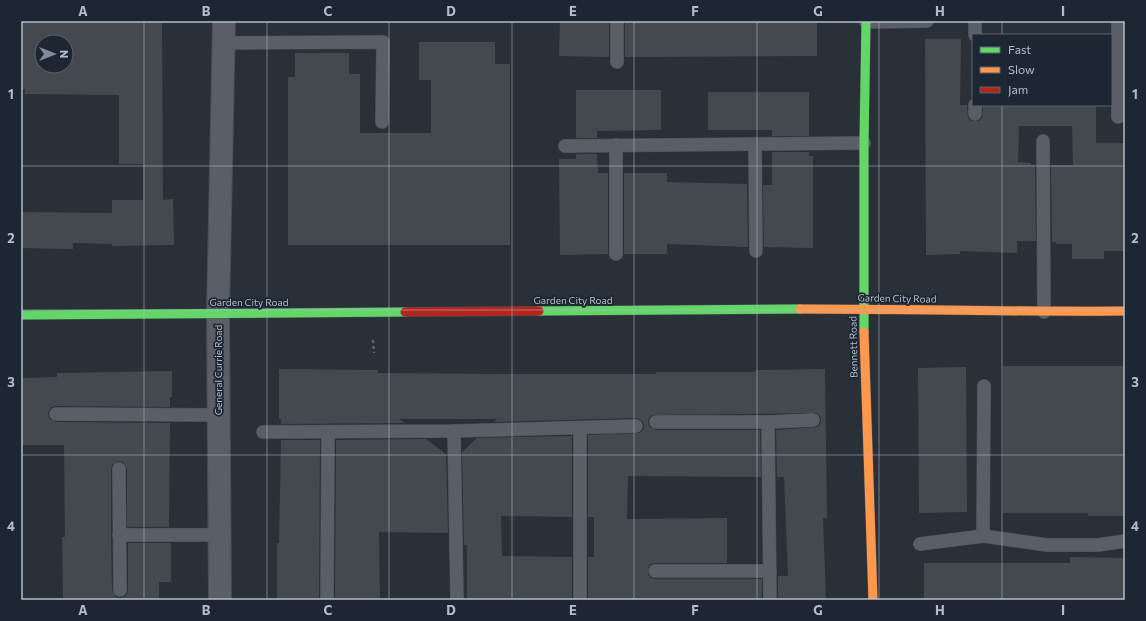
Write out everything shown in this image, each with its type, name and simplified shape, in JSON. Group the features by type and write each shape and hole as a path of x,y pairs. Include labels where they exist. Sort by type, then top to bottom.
{"street":[{"name":"General Currie Road","path":"220,600 218,313 224,21"},
{"name":"Bennett Road","path":"866,22 864,143 864,347 873,600"},
{"name":"Garden City Road","path":"21,315 864,309 1044,312 1125,311"}],"lane":[{"path":"617,21 617,62"},
{"path":"866,22 927,21"},
{"path":"975,21 975,34"},
{"path":"1118,21 1114,70 1118,117"},
{"path":"224,44 383,42 382,122"},
{"path":"1044,142 1044,312"},
{"path":"565,146 864,143"},
{"path":"755,144 756,251"},
{"path":"616,145 616,254"},
{"path":"983,536 984,386"},
{"path":"56,414 218,415"},
{"path":"656,422 768,422 814,420"},
{"path":"768,422 770,600"},
{"path":"263,432 454,431 636,426"},
{"path":"580,428 580,600"},
{"path":"454,431 457,600"},
{"path":"326,600 328,432"},
{"path":"119,469 120,590"},
{"path":"119,535 219,535"},
{"path":"920,544 983,536 1047,545 1098,545 1125,541"},
{"path":"655,571 770,571"}],"path":[{"path":"373,340 374,353"}],"building":[{"path":"21,21 162,21 163,200 173,199 174,245 112,246 112,244 73,243 73,249 21,248 21,212 112,213 112,200 143,200 143,164 119,164 119,95 25,94 25,89 21,89"},
{"path":"560,21 609,21 609,57 559,56"},
{"path":"625,21 817,21 817,56 625,57"},
{"path":"925,39 961,39 960,105 967,105 968,118 971,121 979,121 982,118 983,106 1096,106 1096,143 1125,143 1125,251 1104,251 1104,259 1072,259 1072,244 1056,244 1056,242 1052,242 1051,165 1073,165 1072,126 1019,126 1018,162 1031,163 1031,165 1035,165 1036,241 1017,241 1017,253 960,251 960,254 926,255"},
{"path":"419,42 495,42 495,64 510,64 510,245 288,245 288,77 295,77 295,53 349,53 349,74 360,74 360,133 431,133 431,80 419,80"},
{"path":"576,90 661,90 661,130 597,131 597,138 576,138"},
{"path":"708,92 809,92 809,136 772,136 772,130 708,130"},
{"path":"772,152 809,152 809,156 813,156 813,248 764,247 763,185 772,185"},
{"path":"576,154 597,154 598,173 608,173 608,254 560,255 559,159 576,159"},
{"path":"624,173 667,173 667,182 747,184 748,247 667,244 667,254 624,254"},
{"path":"1003,366 1125,366 1125,516 1088,516 1088,513 1003,513"},
{"path":"966,367 967,512 919,513 918,368"},
{"path":"279,369 378,370 378,373 656,374 656,372 755,372 756,370 825,369 827,518 823,518 826,600 778,600 778,576 788,576 784,477 777,477 776,430 817,427 821,420 820,416 816,413 652,415 649,418 649,426 656,430 760,430 761,477 628,476 627,519 727,518 727,563 655,563 648,567 648,575 651,578 762,579 762,600 588,600 588,557 594,557 594,517 588,517 588,435 640,433 644,426 640,419 494,422 497,419 399,419 405,423 281,424 281,419 279,419"},
{"path":"172,371 172,397 170,397 170,407 56,406 49,410 49,418 56,422 170,423 169,527 127,527 127,469 123,462 119,461 112,465 111,469 111,535 112,590 116,597 124,597 128,590 128,543 171,543 171,582 159,582 159,600 63,600 62,537 65,537 64,445 21,445 21,378 57,377 57,373"},
{"path":"572,436 572,517 501,516 502,556 572,557 572,600 467,600 467,545 464,545 462,452 477,438"},
{"path":"426,439 446,454 448,533 379,532 380,600 335,600 336,440"},
{"path":"281,440 320,440 319,600 277,600 277,543 279,543"},
{"path":"1070,557 1125,558 1125,600 924,600 924,563 1070,563"}],"traffic: fast":[{"path":"864,332 864,143 866,21"},
{"path":"539,311 800,309"},
{"path":"21,315 405,312"}],"traffic: slow":[{"path":"800,309 1125,311"},
{"path":"864,332 873,600"}],"traffic: jam":[{"path":"405,312 539,311"}]}
